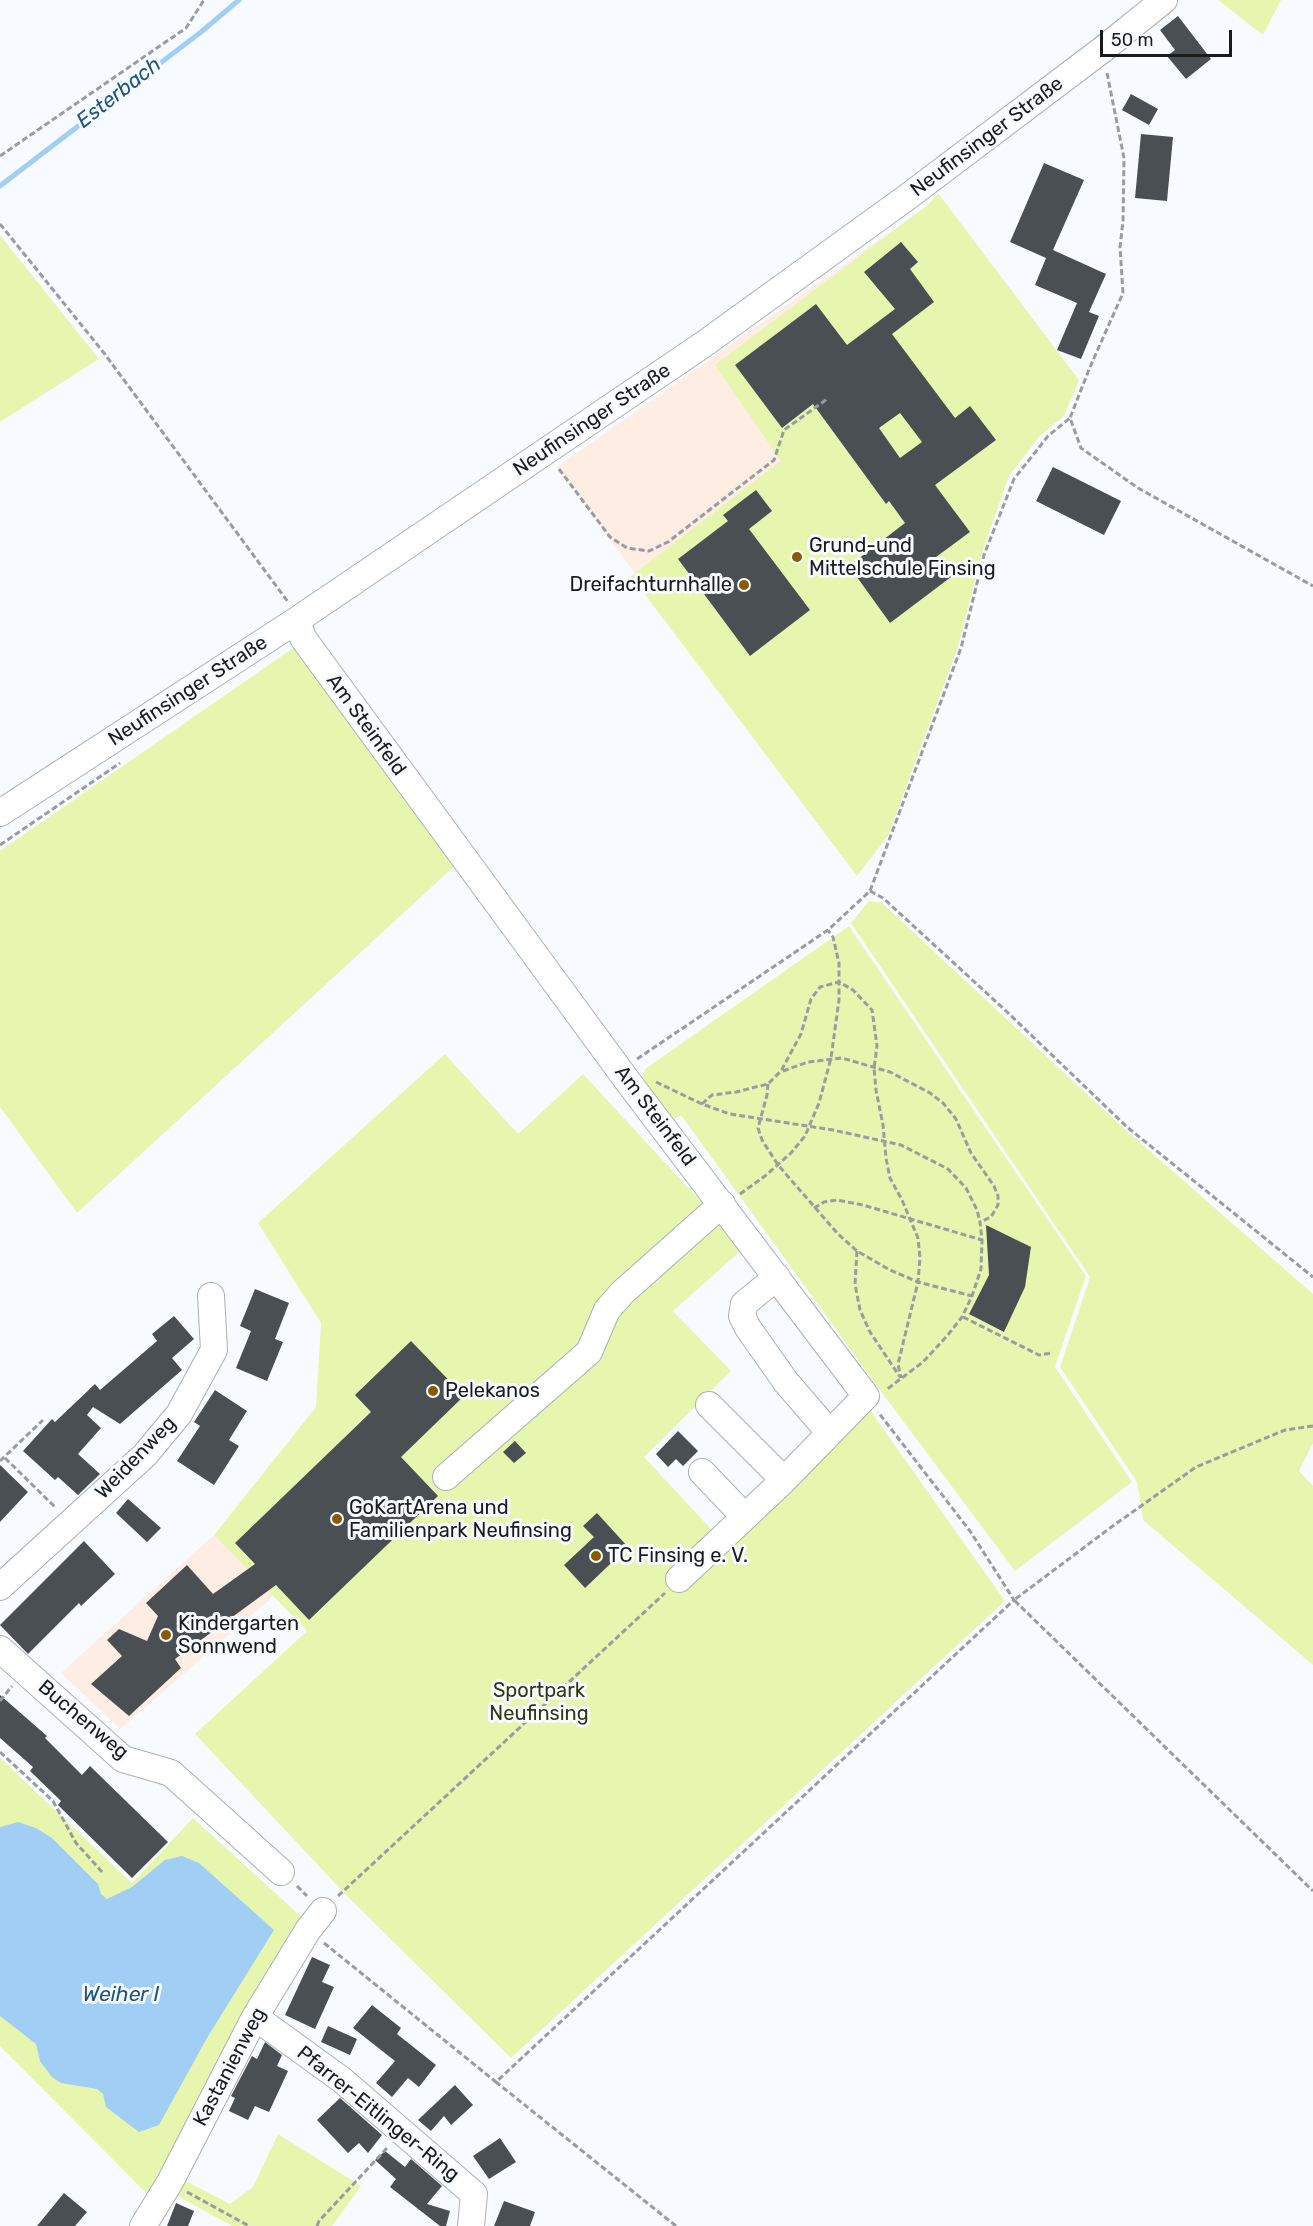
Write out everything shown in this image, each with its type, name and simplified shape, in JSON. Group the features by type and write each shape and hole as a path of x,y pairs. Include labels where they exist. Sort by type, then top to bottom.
{"street":[{"name":"Neufinsinger Straße","path":"0,813 297,620 704,344 906,198 1102,50 1164,0"},
{"name":"Am Steinfeld","path":"297,620 303,638 623,1075 866,1396"},
{"path":"446,1477 589,1352 608,1310 623,1292 722,1204"},
{"path":"777,1277 744,1304 742,1316 748,1329 786,1382 830,1433"},
{"name":"Weidenweg","path":"0,1587 145,1455 178,1414 214,1350 211,1296"},
{"path":"679,1579 784,1480 866,1396"},
{"path":"709,1404 784,1480"},
{"path":"702,1472 745,1517"},
{"name":"Buchenweg","path":"0,1649 123,1759 171,1773 281,1872"},
{"name":"Kastanienweg","path":"143,2226 170,2182 255,2017 316,1921"},
{"name":"Pfarrer-Eitlinger-Ring","path":"255,2017 342,2080 474,2194 471,2226"}],"path":[{"path":"0,156 186,28 204,0"},
{"path":"623,1075 828,930 870,891 961,648 984,555 1014,479 1048,436 1070,418 1123,293 1120,247 1123,221 1124,158 1102,50"},
{"path":"0,224 111,363 285,597 297,620"},
{"path":"557,467 610,537 627,548 649,551 668,542 774,460 784,430 826,399"},
{"path":"1070,418 1081,448 1099,462 1138,488 1313,586"},
{"path":"870,891 883,898 1127,1127 1313,1277"},
{"path":"722,1204 765,1176 791,1153 805,1136 819,1103 831,1058 837,1022 839,963 833,937 828,930"},
{"path":"702,1104 712,1095 768,1084 781,1071 801,1034 811,999 820,987 839,982 853,990 872,1010 877,1046 874,1068 890,1179 918,1238 918,1282 898,1364 901,1378"},
{"path":"781,1071 808,1062 842,1058 911,1082 930,1093 943,1103 956,1119 971,1153 998,1196 998,1205 991,1217 980,1222"},
{"path":"623,1075 643,1075 702,1104 730,1114 833,1130 901,1145 948,1169 966,1188 980,1222 982,1240 981,1269 962,1317 923,1362 875,1398 866,1396"},
{"path":"768,1084 758,1128 762,1140 778,1165 837,1234 857,1251 890,1270 918,1282 972,1296"},
{"path":"814,1208 824,1202 837,1200 982,1240"},
{"path":"857,1251 855,1284 861,1310 870,1332 901,1378"},
{"path":"962,1317 1039,1355 1051,1353"},
{"path":"866,1396 970,1531 1014,1600 1313,1891"},
{"path":"0,1461 43,1420"},
{"path":"496,2082 1014,1600 1196,1467 1285,1430 1313,1426"},
{"path":"5,1458 71,1523"},
{"path":"316,1921 679,1579"},
{"path":"0,1752 53,1802 76,1843 103,1873"},
{"path":"281,1872 316,1921 496,2082 676,2226"},
{"path":"317,2226 319,2221 402,2132"},
{"path":"170,2182 249,2226"}],"shaded area":[{"name":"Grund-und Mittelschule Finsing","path":"937,199 995,478 857,876 557,467"},
{"name":"Kindergarten Sonnwend","path":"214,1535 274,1596 120,1729 61,1673"}],"green space":[{"path":"1218,0 1281,0 1263,35"},
{"name":"Grund-und Mittelschule Finsing","path":"938,193 1079,380 1064,416 1040,436 1009,476 982,553 958,647 888,836 857,876 631,576 781,461 715,365 929,204"},
{"path":"0,235 99,359 0,422"},
{"path":"299,644 459,862 77,1213 0,1107 0,851"},
{"path":"869,901 882,903 1120,1125 1313,1294 1313,1443 1299,1471 1313,1486 1313,1665 1143,1520 1137,1482 1060,1367 1090,1277 851,923"},
{"path":"849,926 1086,1276 1055,1367 1132,1482 1015,1571 882,1393 681,1115 673,1120 642,1080 645,1069"},
{"name":"Sportpark Neufinsing","path":"445,1054 518,1134 583,1074 744,1248 673,1311 731,1371 644,1457 725,1544 867,1406 1005,1601 511,2058 347,1896 195,1734 307,1631 214,1535 316,1407 321,1323 258,1223"},
{"name":"Weiher I","path":"0,1758 132,1883 193,1818 306,1921 149,2196 0,2046"},
{"path":"278,2134 361,2186 332,2226 232,2226 172,2193 180,2178 230,2204 253,2187"}],"water":[{"name":"Weiher I","path":"18,1822 36,1828 52,1838 98,1884 101,1894 107,1899 132,1887 165,1860 182,1856 199,1863 274,1930 207,2038 159,2125 139,2132 106,2107 103,2094 97,2089 61,2083 52,2077 40,2061 36,2044 0,2016 0,1827"}],"building":[{"path":"1178,16 1211,59 1186,79 1167,56 1175,50 1160,30"},
{"path":"1131,94 1158,109 1149,125 1122,110"},
{"path":"1141,134 1173,137 1167,201 1135,198"},
{"path":"1044,163 1084,180 1053,250 1106,274 1089,312 1099,316 1081,359 1057,350 1077,303 1035,285 1046,258 1010,242"},
{"path":"901,242 918,262 910,269 934,302 892,334 955,418 970,406 996,440 935,485 970,532 936,557 951,577 890,623 849,566 905,523 889,501 886,504 813,404 782,428 735,365 816,304 847,345 895,309 864,272","holes":["900,413 922,442 900,458 879,428"]},
{"path":"1053,467 1121,501 1104,535 1036,501"},
{"name":"Dreifachturnhalle","path":"756,490 772,511 749,529 810,610 750,656 678,559 728,521 723,515"},
{"path":"986,1225 1031,1247 1025,1287 1004,1332 969,1314 989,1275"},
{"path":"255,1289 289,1303 275,1339 283,1342 267,1381 236,1368 251,1331 240,1326"},
{"path":"174,1316 194,1339 172,1358 182,1370 120,1424 93,1407 87,1415 101,1428 78,1454 100,1474 78,1495 58,1477 55,1480 23,1451 52,1419 55,1422 95,1384 100,1390 157,1341 152,1334"},
{"path":"411,1341 464,1396 401,1457 438,1496 309,1620 276,1585 175,1659 181,1668 129,1716 91,1684 122,1656 107,1640 119,1629 147,1641 158,1616 146,1603 187,1565 213,1594 255,1564 235,1543 371,1412 355,1395"},
{"path":"215,1390 247,1411 229,1440 239,1446 214,1485 177,1461 200,1426 194,1422"},
{"path":"678,1431 698,1451 683,1466 676,1459 668,1467 656,1454"},
{"path":"515,1441 526,1453 514,1463 503,1452"},
{"path":"0,1465 28,1492 0,1522"},
{"path":"128,1499 161,1528 147,1542 116,1513"},
{"name":"TC Finsing e. V.","path":"597,1513 628,1547 585,1588 564,1565 594,1537 583,1526"},
{"path":"84,1541 115,1574 81,1606 79,1603 28,1654 0,1625"},
{"path":"0,1695 47,1736 45,1738 82,1775 90,1766 168,1842 132,1878 58,1805 61,1801 30,1771 33,1767 0,1738"},
{"path":"312,1957 330,1965 322,1982 334,1987 315,2029 285,2015"},
{"path":"372,2005 401,2028 397,2034 436,2065 419,2087 408,2078 392,2097 376,2083 395,2061 353,2028"},
{"path":"328,2026 357,2039 350,2055 321,2042"},
{"path":"265,2042 282,2055 277,2066 288,2071 269,2112 255,2106 248,2120 229,2111 235,2098 231,2096 252,2056 257,2059"},
{"path":"455,2085 473,2105 451,2125 444,2116 431,2131 418,2120"},
{"path":"340,2098 382,2135 368,2153 359,2143 348,2153 317,2120"},
{"path":"500,2138 516,2162 489,2179 473,2156"},
{"path":"385,2151 405,2167 411,2159 442,2186 427,2204 450,2211 446,2226 440,2226 390,2187 396,2179 375,2160"},
{"path":"64,2193 87,2212 75,2226 37,2226"},
{"path":"504,2201 535,2212 530,2226 494,2226"},
{"path":"176,2203 194,2211 188,2226 167,2226"}],"waterway":[{"name":"Esterbach","path":"0,186 201,32 239,0"}],"place":[{"name":"Grund-und Mittelschule Finsing","path":"797,557"},
{"name":"Dreifachturnhalle","path":"744,585"},
{"name":"Pelekanos","path":"433,1391"},
{"name":"GoKartArena und Familienpark Neufinsing","path":"337,1519"},
{"name":"TC Finsing e. V.","path":"596,1556"},
{"name":"Kindergarten Sonnwend","path":"166,1635"}]}
